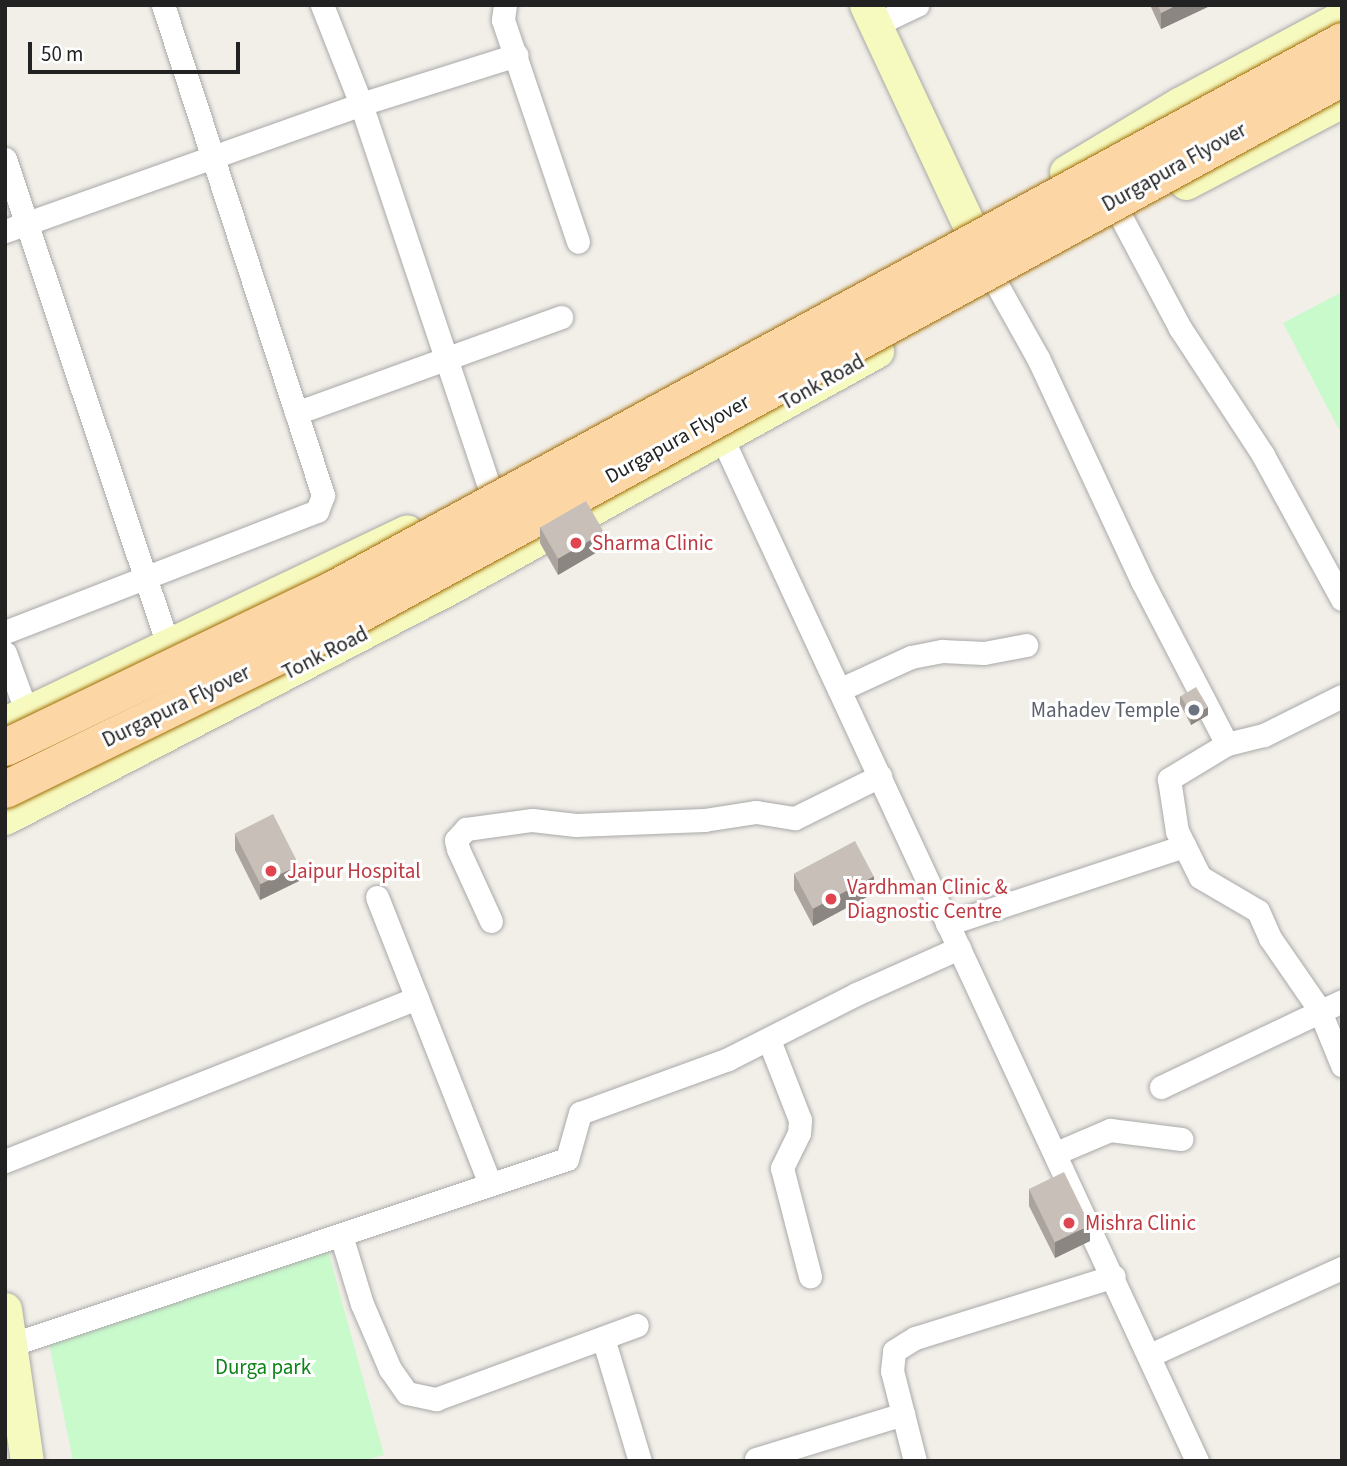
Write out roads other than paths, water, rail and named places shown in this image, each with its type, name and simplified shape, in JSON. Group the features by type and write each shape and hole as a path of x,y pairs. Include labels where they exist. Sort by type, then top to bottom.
{"main road":[{"name":"Durgapura Flyover","path":"5,747 335,588 1342,41"},
{"name":"Durgapura Flyover","path":"5,789 318,636 1342,77"}],"street":[{"path":"5,632 317,511 323,495 163,5"},
{"path":"321,5 361,104 490,489"},
{"path":"505,5 503,20 578,242"},
{"path":"918,5 870,15 997,285 1038,358 1142,581 1227,744"},
{"path":"5,653 16,718 490,489 971,227 1179,104 1342,17"},
{"path":"5,231 361,104 516,55"},
{"name":"Tonk Road","path":"5,818 453,586 1121,216 1342,101"},
{"path":"5,159 29,224 167,645"},
{"path":"1121,216 1180,328 1263,455 1342,599"},
{"path":"296,414 561,317"},
{"path":"722,438 841,689 947,924 1114,1276 1197,1461"},
{"path":"841,689 911,657 942,651 984,653 1026,645"},
{"path":"1342,696 1264,734 1227,744 1169,779 1177,831 1200,877 1258,911 1270,938 1319,1009 1342,1065"},
{"path":"491,921 458,849 456,840 466,829 532,820 576,825 704,820 756,811 794,818 880,776"},
{"path":"947,924 1184,846"},
{"path":"377,898 489,1182"},
{"path":"10,1345 567,1158 580,1113 769,1040 856,994 959,948"},
{"path":"5,1161 417,998"},
{"path":"1161,1087 1319,1009 1342,1001"},
{"path":"769,1040 800,1120 799,1133 782,1168 810,1276"},
{"path":"1056,1153 1110,1130 1181,1139"},
{"path":"341,1235 362,1304 390,1369 407,1394 436,1399 637,1325"},
{"path":"1150,1355 1342,1268"},
{"path":"915,1461 892,1371 894,1351 915,1338 1114,1276"},
{"path":"5,1309 27,1461"},
{"path":"603,1338 640,1461"},
{"path":"756,1459 902,1414"}],"place":[{"name":"Sharma Clinic","path":"576,543"},
{"name":"Mahadev Temple","path":"1194,710"},
{"name":"Jaipur Hospital","path":"271,871"},
{"name":"Vardhman Clinic & Diagnostic Centre","path":"831,899"},
{"name":"Mishra Clinic","path":"1069,1223"}],"park label":[{"name":"Durga park","path":"263,1367"}]}
